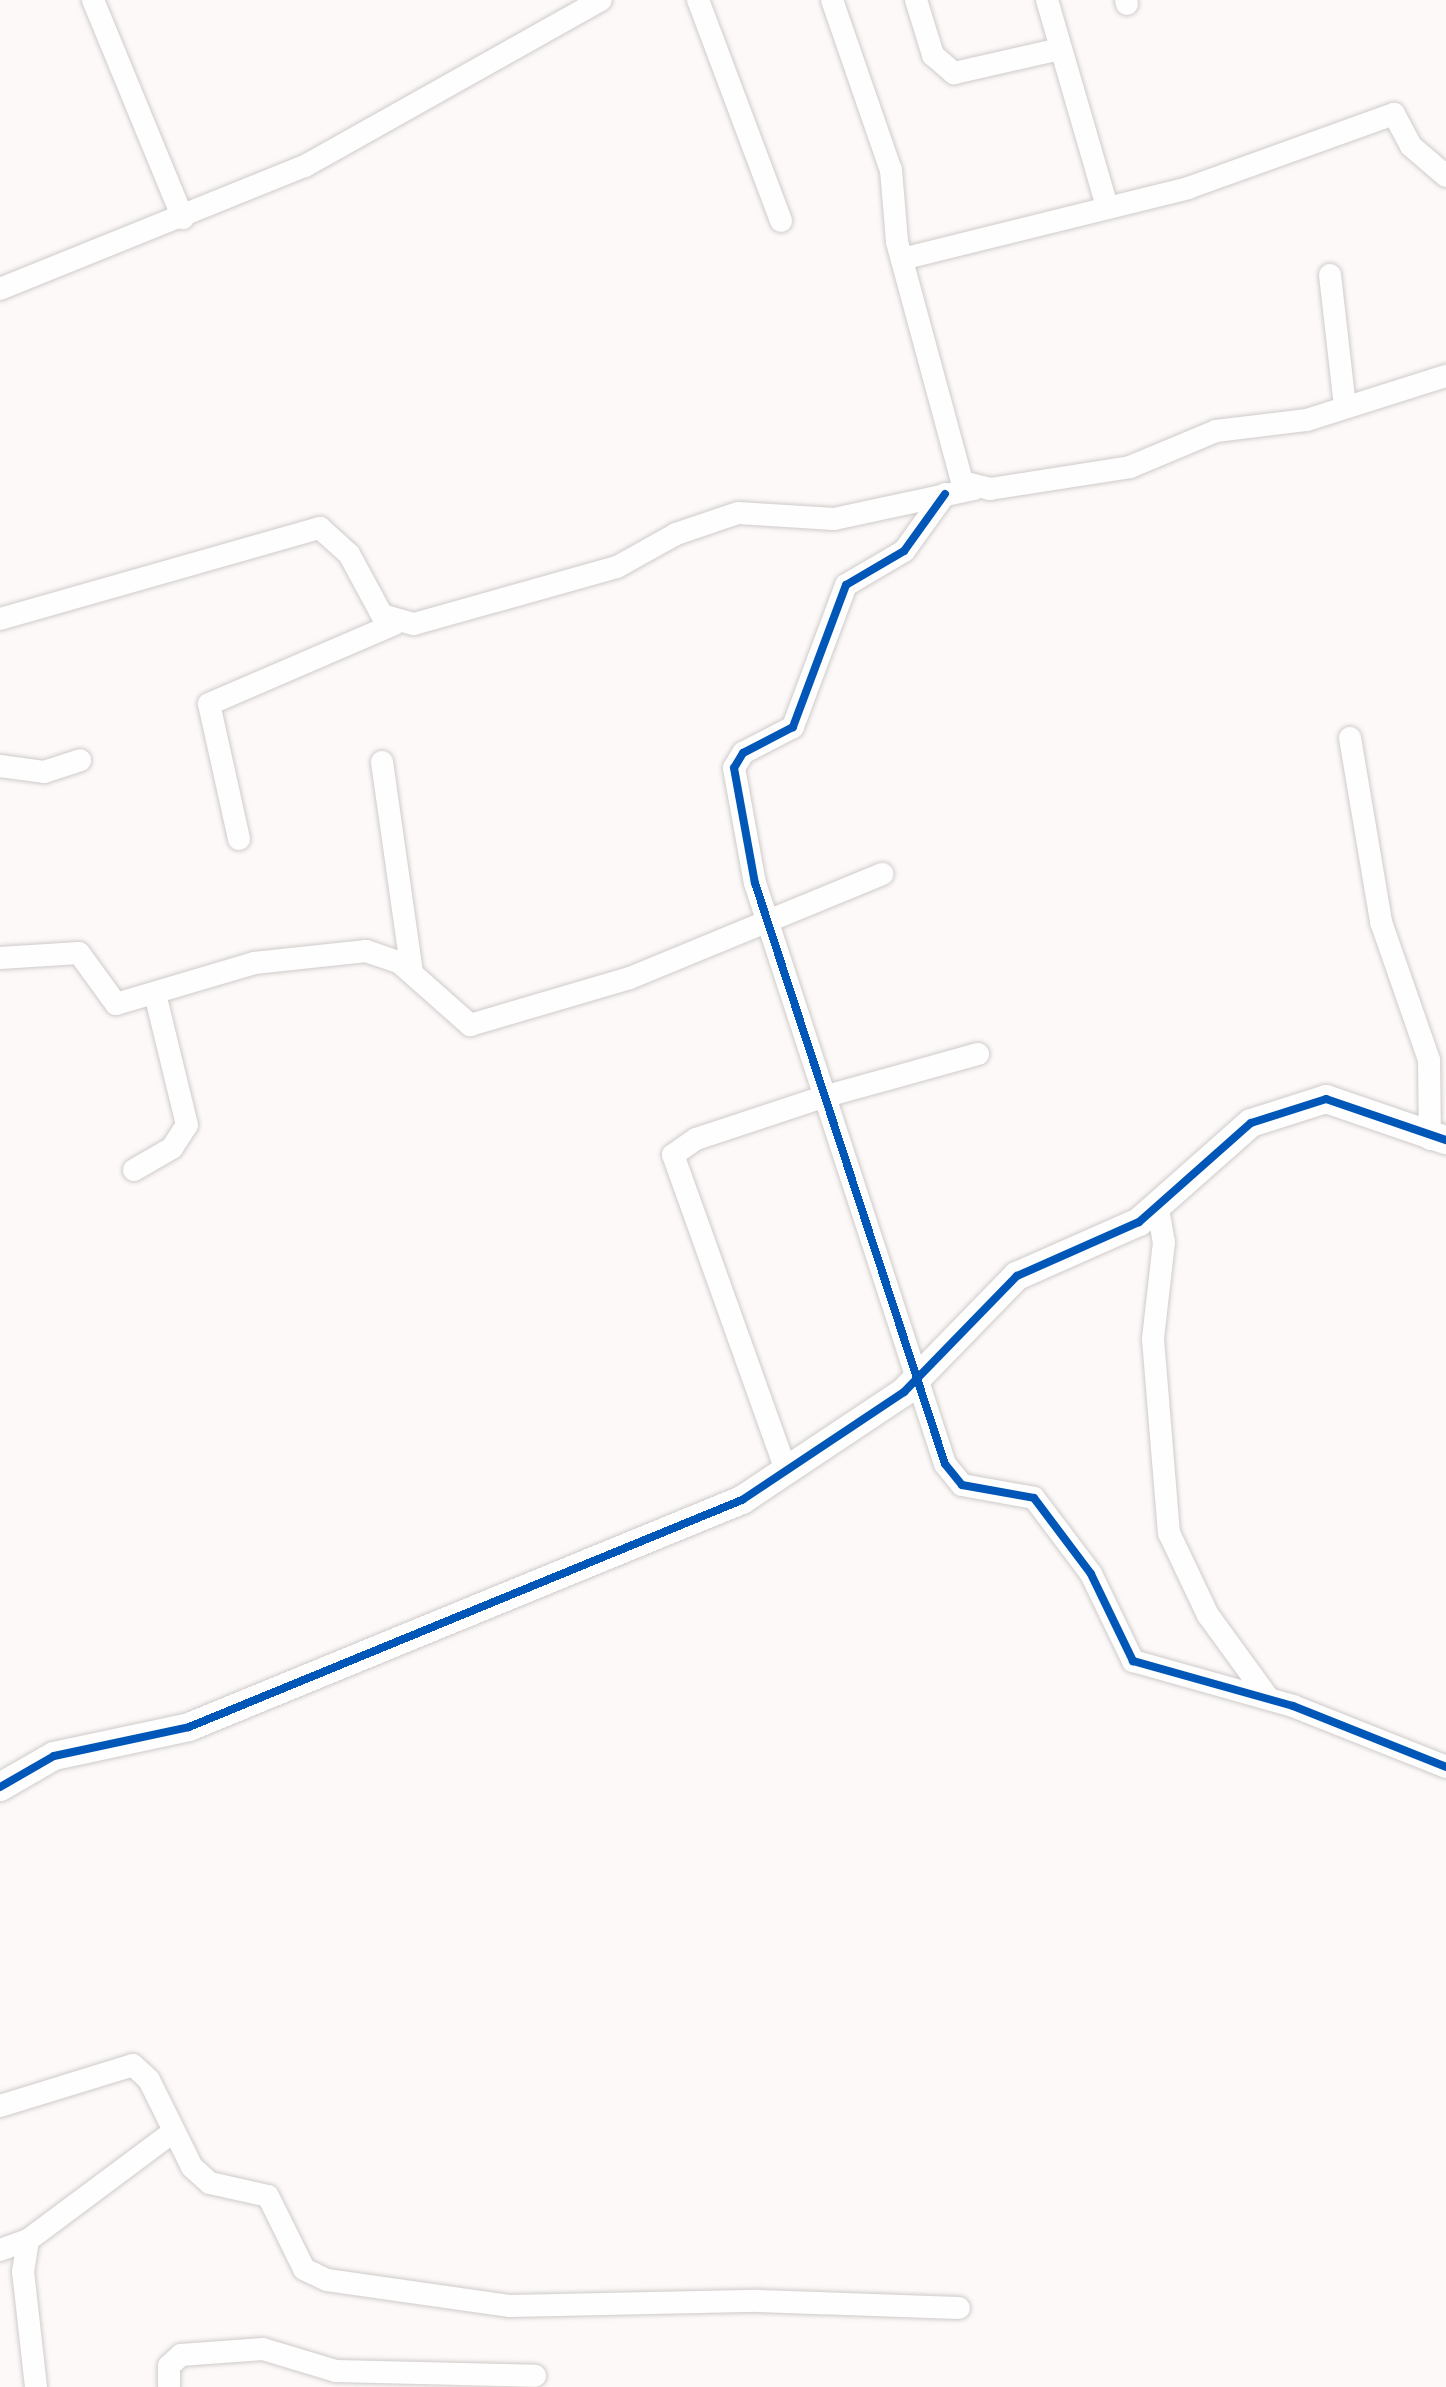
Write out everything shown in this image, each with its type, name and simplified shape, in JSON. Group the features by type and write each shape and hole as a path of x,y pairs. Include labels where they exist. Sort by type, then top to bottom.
{"street":[{"path":"93,0 183,218"},
{"path":"698,0 781,221"},
{"path":"832,0 891,170 902,259 955,470 974,489"},
{"path":"916,0 933,55 954,73 1060,49"},
{"path":"1047,0 1107,207"},
{"path":"0,289 183,218 305,166 591,2"},
{"path":"902,259 1188,188 1394,114 1411,146 1446,176"},
{"path":"1330,275 1345,407"},
{"path":"239,839 209,704 395,624 617,567 676,534 738,513 834,519 945,494 1130,467 1216,431 1307,420 1446,376"},
{"path":"945,494 904,551 838,595 793,727 737,760 741,822 767,922 952,1477 1034,1498 1091,1574 1133,1661 1269,1699 1446,1767"},
{"path":"0,619 320,528 337,536 376,608 395,624"},
{"path":"0,1787 54,1756 189,1727 290,1679 715,1513 787,1473 919,1378 1017,1276 1158,1209 1234,1132 1308,1101 1347,1101 1438,1139 1429,1060 1381,922 1350,738"},
{"path":"0,766 44,772 80,760"},
{"path":"382,762 412,972"},
{"path":"0,958 79,953 110,1002 155,994 254,963 366,951 412,972 460,1022 484,1024 630,978 882,874"},
{"path":"134,1170 172,1148 187,1125 155,994"},
{"path":"787,1473 673,1155 696,1139 823,1097 978,1054"},
{"path":"1158,1209 1164,1242 1153,1339 1169,1533 1208,1615 1269,1699"},
{"path":"0,2106 133,2065 149,2080 173,2132 210,2183 268,2196 304,2269 327,2280 510,2306 758,2301 959,2308"},
{"path":"0,2250 28,2240 173,2132"},
{"path":"28,2240 23,2272 36,2387"},
{"path":"169,2387 169,2366 181,2355 263,2349 336,2371 535,2376"}],"cycle path":[{"path":"945,494 904,551 846,585 793,727 743,753 734,768 755,883 945,1464 962,1485 1034,1498 1091,1574 1133,1661 1293,1706 1446,1767"},
{"path":"0,1787 54,1756 189,1727 742,1500 904,1392 1017,1276 1139,1222 1251,1123 1326,1099 1446,1140"}]}
